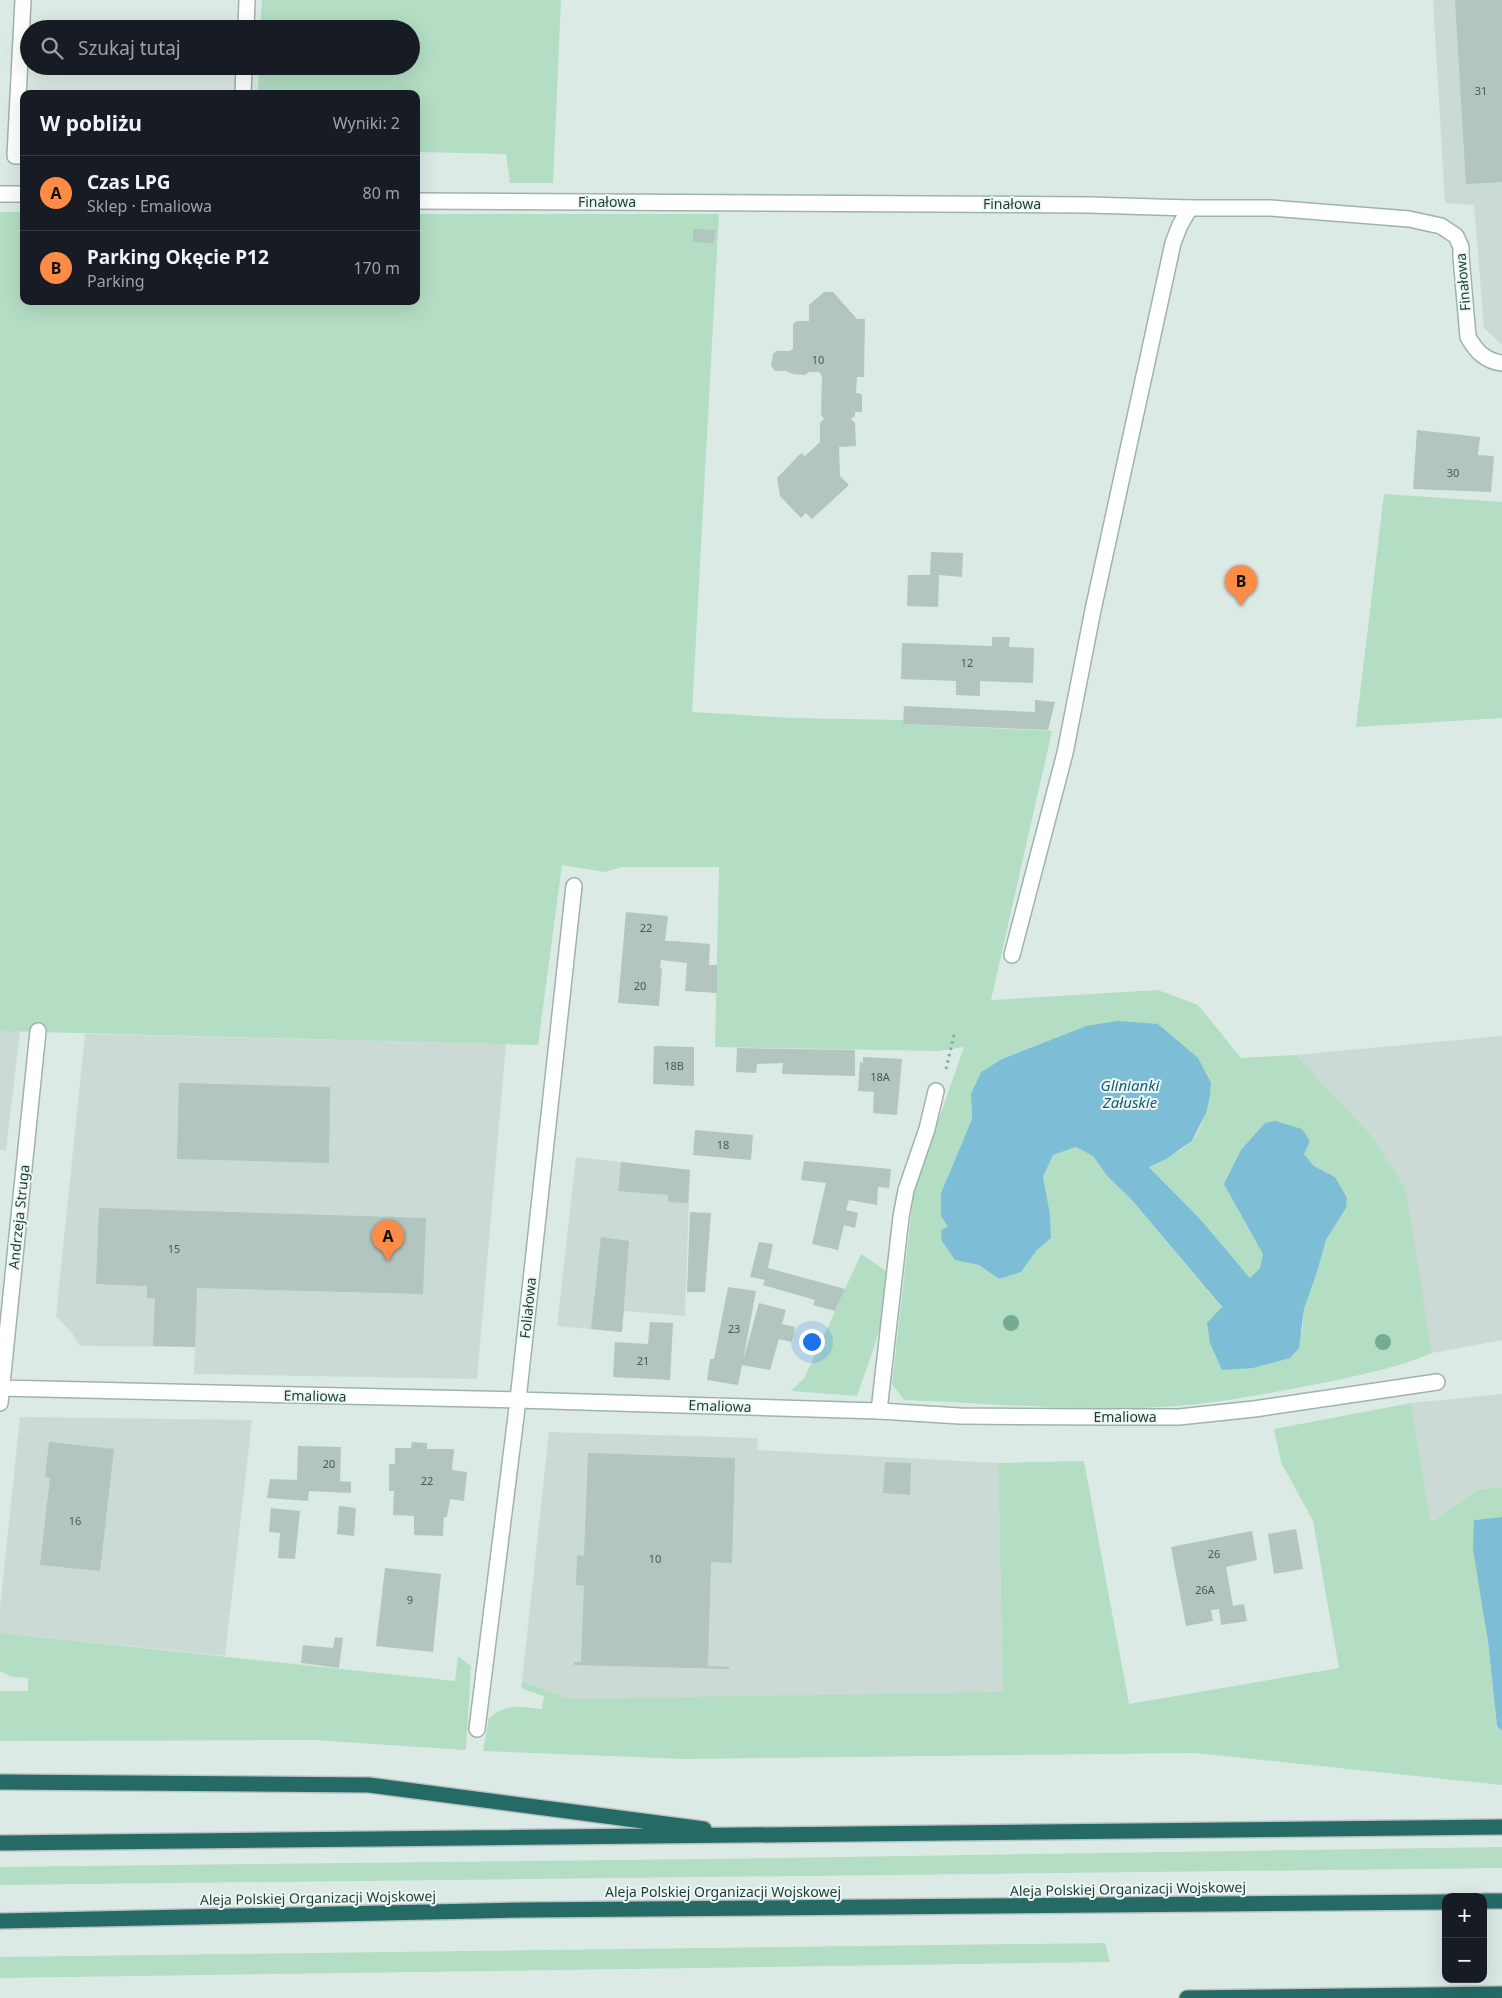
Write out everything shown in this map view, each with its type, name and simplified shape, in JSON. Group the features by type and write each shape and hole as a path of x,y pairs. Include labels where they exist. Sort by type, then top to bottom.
{"highway":[{"path":"0,1782 369,1785 760,1836"},
{"path":"0,1843 1502,1827"},
{"path":"1487,1901 1502,1901"},
{"name":"Aleja Polskiej Organizacji Wojskowej","path":"0,1921 514,1910 1442,1902"},
{"path":"1186,1998 1502,1994"}],"street":[{"path":"22,20 23,0"},
{"path":"246,20 247,0"},
{"path":"20,58 15,156 20,156"},
{"path":"242,90 243,75"},
{"path":"0,194 20,194"},
{"name":"Finałowa","path":"420,200 1270,208 1410,219 1442,226 1456,236 1461,247 1468,338 1475,349 1483,356 1502,363"},
{"path":"1012,955 1064,753 1093,610 1173,243 1180,225 1190,208"},
{"name":"Foliałowa","path":"477,1729 518,1400 574,886"},
{"name":"Andrzeja Struga","path":"0,1393 38,1031"},
{"path":"879,1411 901,1217 906,1190 927,1129 936,1091"},
{"name":"Emaliowa","path":"0,1393 518,1400 879,1411 960,1416 1179,1417 1254,1409 1437,1382"}],"path":[{"path":"936,1091 948,1062 955,1031"}],"shaded area":[{"path":"1433,0 1502,0 1502,345 1484,328 1474,205 1445,203"},
{"path":"0,1031 20,1031 6,1151 0,1150"},
{"path":"85,1034 506,1044 477,1379 194,1374 195,1347 80,1346 72,1333 56,1316"},
{"path":"1502,1036 1502,1340 1432,1353 1427,1324 1295,1055"},
{"path":"576,1157 690,1170 685,1316 624,1311 622,1332 557,1326"},
{"path":"1502,1394 1502,1487 1479,1489 1431,1523 1411,1403"},
{"path":"20,1417 252,1420 225,1656 0,1633 0,1608"},
{"path":"549,1432 758,1438 757,1450 998,1463 1003,1693 570,1699 522,1681"}],"green space":[{"path":"262,0 561,0 553,183 510,183 506,154 420,152 420,90 258,90 259,75 420,75 420,20 261,20"},
{"path":"0,212 20,212 20,305 420,305 420,214 719,214 692,712 792,718 903,720 903,724 1052,731 991,1000 1158,990 1198,1005 1241,1058 1295,1055 1370,1134 1405,1188 1432,1353 1388,1368 1343,1379 1278,1392 1177,1406 1075,1408 904,1400 892,1384 914,1190 964,1047 938,1051 715,1047 719,867 622,867 605,872 562,865 538,1045 0,1031","holes":["1086,1026 1210,1096 1201,1125 1190,1144 1149,1167 1200,1219 1250,1278 1260,1268 1263,1254 1243,1218 1304,1154 1314,1166 1335,1177 1346,1208 1326,1240 1304,1309 1302,1333 1222,1308 1131,1199 1108,1177 1093,1156 1076,1147 1053,1155 1043,1177 1050,1214 1051,1238 1036,1251 1021,1272 999,1279 979,1265 955,1260 941,1193 972,1119 971,1094 981,1072 1002,1059"]},
{"path":"1384,494 1502,502 1502,718 1356,727"},
{"path":"861,1254 888,1272 882,1319 857,1396 791,1391 805,1377"},
{"path":"1411,1403 1431,1523 1479,1489 1502,1487 1502,1517 1474,1520 1497,1726 1502,1731 1502,1785 1195,1753 686,1759 483,1751 489,1718 496,1713 514,1707 542,1709 544,1696 521,1687 522,1681 570,1699 1003,1692 998,1463 1084,1461 1129,1704 1339,1668 1313,1521 1281,1462 1274,1429"},
{"path":"0,1633 455,1681 458,1656 471,1666 466,1750 313,1740 0,1741 0,1691 28,1691 28,1678 12,1677 0,1671"},
{"path":"1502,1847 1502,1868 0,1885 0,1867"},
{"path":"1105,1943 1110,1962 0,1978 0,1957"}],"water":[{"name":"Glinianki Załuskie","path":"1117,1021 1158,1024 1198,1058 1211,1083 1206,1113 1192,1141 1166,1159 1149,1167 1200,1219 1250,1278 1260,1268 1263,1254 1224,1184 1241,1150 1265,1123 1275,1121 1302,1129 1310,1141 1304,1154 1314,1166 1335,1177 1347,1198 1346,1208 1326,1240 1304,1309 1299,1348 1290,1358 1253,1368 1222,1370 1210,1343 1207,1323 1222,1307 1131,1199 1108,1177 1093,1156 1076,1147 1053,1155 1043,1177 1050,1214 1051,1238 1036,1251 1021,1272 999,1279 979,1265 955,1260 942,1241 941,1230 948,1227 941,1216 941,1193 972,1119 971,1094 981,1072 1002,1059 1086,1026"},
{"path":"1502,1517 1502,1731 1497,1726 1488,1642 1473,1549 1474,1520"}],"building":[{"path":"1455,0 1502,0 1502,182 1466,184"},
{"path":"693,229 715,230 714,243 693,242"},
{"path":"824,292 833,292 857,319 865,319 864,377 857,377 856,393 862,394 862,412 855,412 855,416 851,419 855,423 856,446 839,447 840,476 849,485 812,519 806,513 801,518 780,496 777,478 801,453 805,456 820,442 820,423 824,419 821,414 822,376 819,372 809,372 805,375 775,371 771,366 773,354 776,351 789,351 793,349 793,324 797,321 809,321 809,305"},
{"path":"1417,430 1480,437 1478,455 1494,456 1491,492 1413,489"},
{"path":"931,552 963,553 962,577 939,575 938,607 907,606 908,575 930,575"},
{"path":"992,637 1010,637 1009,647 1034,648 1033,683 980,681 980,696 956,695 956,681 901,679 902,643 992,646"},
{"path":"1035,700 1055,702 1048,730 903,724 904,706 1035,712"},
{"path":"626,912 668,916 665,941 710,944 709,965 717,965 717,993 685,991 687,963 661,960 659,1006 618,1003"},
{"path":"654,1046 694,1047 694,1086 653,1084"},
{"path":"737,1048 855,1050 855,1076 782,1074 783,1063 757,1064 756,1073 736,1072"},
{"path":"863,1057 902,1059 897,1115 873,1113 874,1092 858,1091 860,1062 863,1063"},
{"path":"179,1083 330,1087 329,1163 177,1159"},
{"path":"695,1130 753,1135 751,1160 693,1155"},
{"path":"804,1161 891,1169 889,1188 878,1187 877,1205 849,1200 846,1210 858,1213 855,1228 844,1225 838,1250 812,1244 826,1183 801,1180"},
{"path":"621,1162 690,1170 688,1203 668,1202 668,1195 618,1191"},
{"path":"99,1208 426,1218 423,1294 197,1288 195,1347 153,1346 155,1298 147,1298 147,1286 96,1284"},
{"path":"690,1212 711,1213 705,1292 687,1292"},
{"path":"601,1237 629,1241 622,1332 591,1329"},
{"path":"759,1242 773,1244 768,1268 845,1289 835,1311 813,1305 815,1300 763,1285 765,1280 750,1277"},
{"path":"728,1287 756,1291 743,1361 759,1303 786,1310 782,1324 795,1327 791,1342 779,1339 770,1370 742,1365 738,1385 707,1380 710,1359 714,1359"},
{"path":"650,1322 673,1323 670,1380 613,1377 615,1342 648,1344"},
{"path":"49,1442 114,1449 100,1571 40,1565 50,1478 45,1477"},
{"path":"412,1442 427,1443 427,1449 454,1449 452,1470 467,1472 464,1501 450,1499 447,1517 444,1517 443,1536 414,1535 414,1516 393,1515 394,1491 389,1491 389,1464 395,1464 395,1448 411,1448"},
{"path":"298,1446 341,1447 340,1481 351,1482 351,1493 309,1491 308,1501 267,1498 270,1479 297,1480"},
{"path":"588,1453 735,1458 732,1563 711,1562 708,1666 729,1667 729,1669 574,1665 574,1662 581,1662 584,1586 576,1585 577,1555 584,1556"},
{"path":"885,1462 911,1463 910,1495 883,1493"},
{"path":"339,1506 356,1508 354,1536 337,1534"},
{"path":"271,1508 300,1511 295,1559 278,1558 280,1533 269,1532"},
{"path":"1296,1529 1303,1569 1274,1574 1268,1534"},
{"path":"1252,1531 1257,1560 1226,1567 1233,1606 1244,1604 1247,1621 1221,1625 1219,1609 1211,1610 1213,1621 1186,1626 1171,1547"},
{"path":"385,1568 441,1574 433,1652 376,1646"},
{"path":"335,1637 343,1638 339,1668 301,1663 303,1645 333,1648"}],"place":[{"name":"Parking Okęcie P12","path":"1241,606"},
{"name":"Czas LPG","path":"388,1261"}]}
